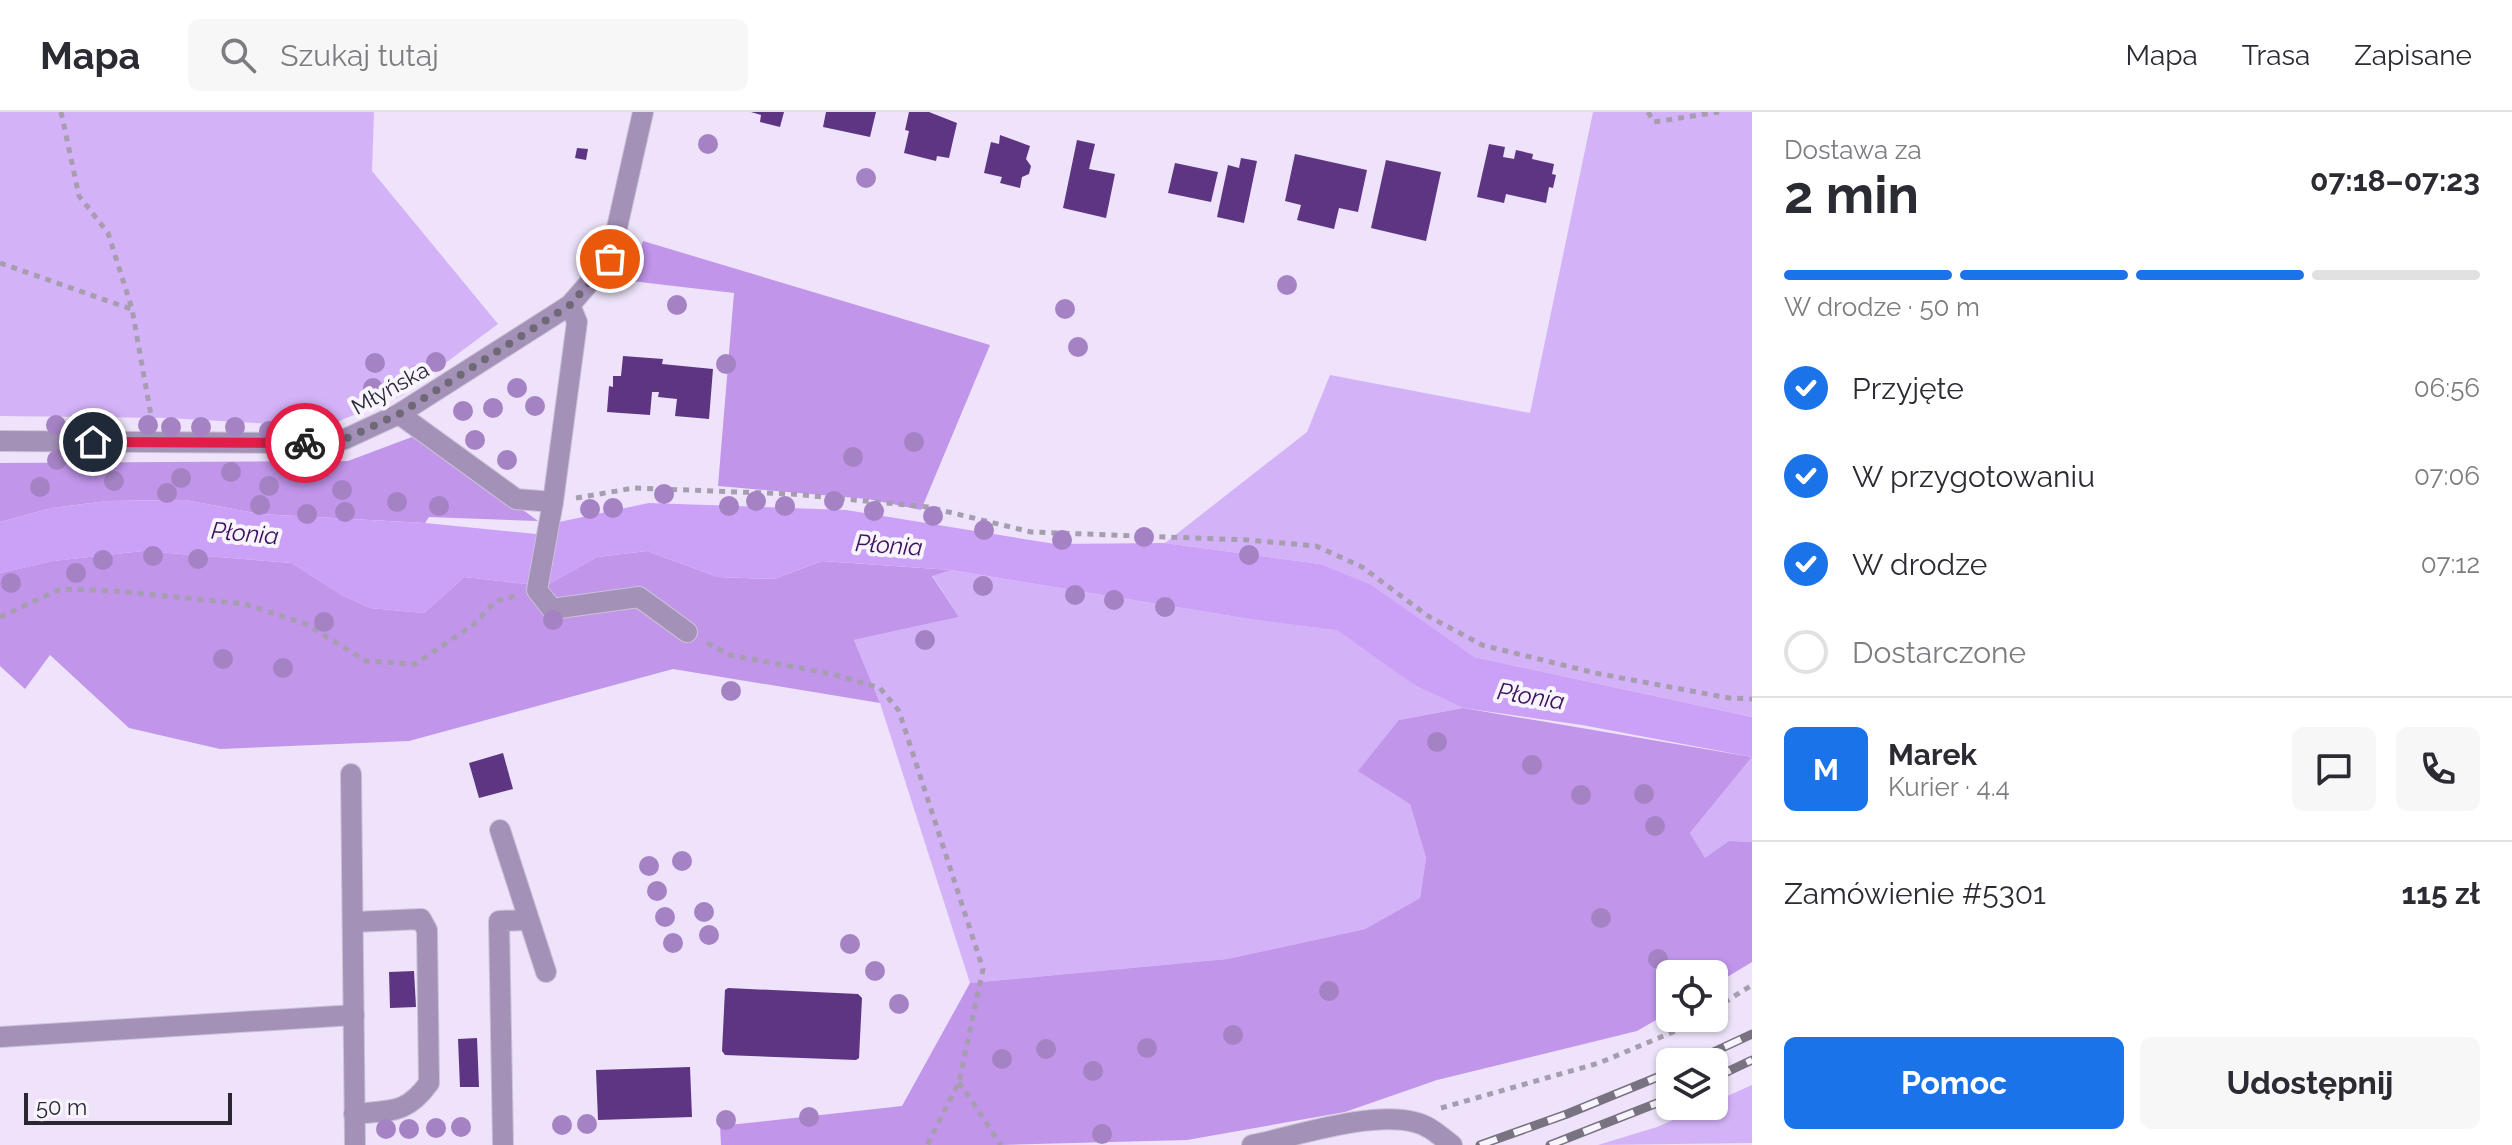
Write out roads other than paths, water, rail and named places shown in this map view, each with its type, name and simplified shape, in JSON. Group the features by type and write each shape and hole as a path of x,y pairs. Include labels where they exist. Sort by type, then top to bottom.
{"street":[{"name":"Młyńska","path":"0,441 311,443 345,439 399,414 570,305 610,259 643,112"},
{"path":"570,305 577,322 553,502 537,590 552,609 639,597 687,632"},
{"path":"399,414 516,499 553,502"},
{"path":"351,774 355,1145"},
{"path":"500,830 546,972"},
{"path":"354,922 421,919 427,930 429,1083 417,1100 399,1109 354,1114"},
{"path":"503,1145 499,921 528,920"},
{"path":"0,1037 354,1015"},
{"path":"1252,1145 1383,1120 1416,1122 1452,1145"}],"water":[{"name":"Płonia","path":"185,500 260,514 425,523 536,534 559,522 649,503 846,510 1055,544 1165,543 1320,564 1371,585 1474,657 1752,717 1752,757 1582,725 1463,708 1416,686 1337,630 1243,618 951,570 822,561 774,579 718,577 647,551 597,557 545,586 464,577 424,613 370,608 340,594 292,563 143,551 54,561 0,573 0,522 52,508 107,501"}],"railway":[{"path":"1722,1048 1752,1034"},
{"path":"1728,1071 1752,1060"},
{"path":"1480,1145 1656,1078"},
{"path":"1550,1145 1656,1103"}]}
